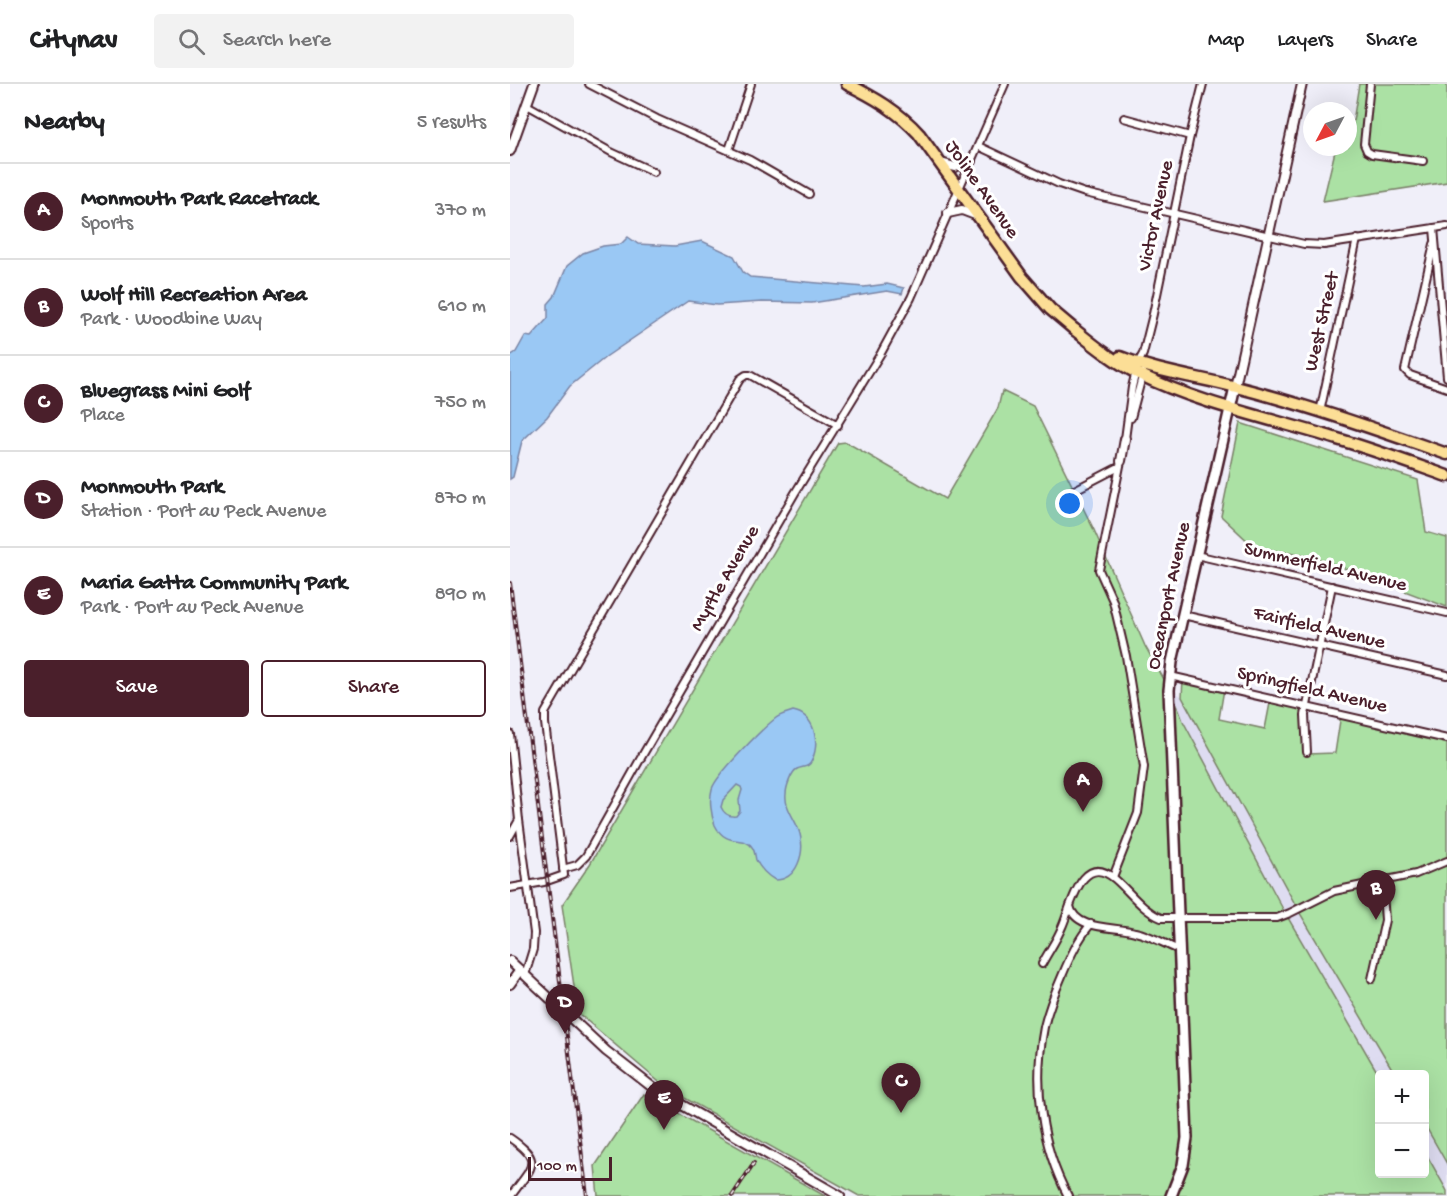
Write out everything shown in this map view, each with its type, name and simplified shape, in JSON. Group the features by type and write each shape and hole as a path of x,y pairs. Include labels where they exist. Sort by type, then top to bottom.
{"main road":[{"name":"Joline Avenue","path":"846,84 883,102 919,134 1035,293 1075,330 1104,348 1141,366"},
{"path":"1141,366 1235,387 1447,454"},
{"path":"1141,366 1230,407 1337,438 1447,476"},
{"name":"Oceanport Avenue","path":"1172,1196 1183,1166 1186,1147 1170,745 1170,676 1235,387"}],"street":[{"path":"510,151 534,84"},
{"path":"589,84 657,120 729,150 810,194"},
{"path":"729,150 751,84"},
{"name":"Myrtle Avenue","path":"528,885 564,875 563,869 577,865 586,856 789,503 838,425 913,294 1005,84"},
{"name":"Victor Avenue","path":"1113,877 1138,813 1144,767 1126,656 1113,601 1099,570 1125,439 1131,387 1141,366 1203,84"},
{"name":"Oceanport Avenue","path":"1235,387 1302,84"},
{"path":"1370,84 1364,144 1367,151 1372,154 1423,161"},
{"path":"527,105 611,152 654,172"},
{"path":"1124,118 1190,136"},
{"path":"978,146 1076,190 1113,201 1313,245 1447,226"},
{"path":"938,161 955,167 971,161"},
{"path":"948,213 962,210 978,217"},
{"path":"1434,228 1446,388 1405,372 1426,270 1434,244"},
{"name":"West Street","path":"1320,412 1357,239"},
{"path":"563,869 545,713 736,385 743,376 750,375 838,425"},
{"path":"1065,495 1120,464"},
{"name":"Summerfield Avenue","path":"1196,555 1447,613"},
{"path":"1307,752 1306,706 1332,586"},
{"name":"Fairfield Avenue","path":"1183,615 1447,675"},
{"name":"Springfield Avenue","path":"1170,676 1447,738"},
{"path":"510,734 513,785 528,885 533,942 522,973 510,984"},
{"path":"510,836 519,820"},
{"path":"1042,964 1062,927 1080,881 1094,872 1102,872 1113,877 1152,915 1161,918 1178,920 1277,918 1334,891 1354,885 1416,874 1447,861"},
{"path":"1372,979 1385,920 1382,881"},
{"path":"510,888 528,885"},
{"path":"1070,905 1072,914 1077,919 1091,924 1133,931 1179,950"},
{"path":"1068,1196 1056,1171 1044,1133 1040,1064 1044,1026 1048,1013 1079,939 1091,924"},
{"path":"510,961 606,1051 656,1090 840,1196"},
{"path":"510,1138 528,1151 531,1158 531,1167 511,1196"}],"shaded area":[{"path":"1177,693 1182,697 1301,915 1393,1070 1376,1070 1291,922 1183,721 1174,697"},
{"path":"1429,1132 1447,1164 1447,1191 1429,1159"}],"green space":[{"path":"1359,84 1447,84 1447,182 1323,201 1334,156 1357,156 1356,102"},
{"path":"1002,391 1033,406 1094,530 1145,646 1174,697 1183,721 1284,911 1376,1070 1375,1178 1429,1178 1429,1159 1447,1191 1447,1196 859,1196 665,1087 578,1013 562,905 590,864 838,443 846,442 945,499 998,408"},
{"path":"1240,423 1418,480 1426,532 1447,538 1447,607 1317,558 1254,547 1221,516"},
{"path":"1183,679 1224,689 1219,719 1265,729 1271,698 1303,706 1307,754 1335,753 1341,714 1447,739 1447,1164 1429,1132 1429,1070 1393,1070 1301,915 1182,697"},
{"path":"644,1094 825,1196 598,1196 595,1166"}],"water":[{"path":"628,237 638,244 675,246 702,241 734,256 743,272 750,277 864,287 887,284 904,288 902,294 887,291 812,303 762,302 717,305 688,301 607,356 570,386 547,417 522,441 513,477 510,479 510,356 516,352 525,336 531,337 548,318 548,304 554,297 567,266 583,253 603,246 621,244"},
{"path":"793,711 806,718 811,724 816,745 811,763 793,773 786,791 787,804 800,834 801,849 798,864 789,875 775,880 760,866 749,844 729,839 719,832 712,817 711,798 715,782 741,752 776,718","holes":["737,785 741,787 740,811 736,816 725,813 721,807 723,800"]}],"railway":[{"path":"510,583 587,1196"},
{"path":"732,1196 754,1163"}],"place":[{"name":"Monmouth Park Racetrack","path":"1083,812"},
{"name":"Wolf Hill Recreation Area","path":"1376,920"},
{"name":"Monmouth Park","path":"565,1034"},
{"name":"Bluegrass Mini Golf","path":"901,1113"},
{"name":"Maria Gatta Community Park","path":"664,1130"}]}
